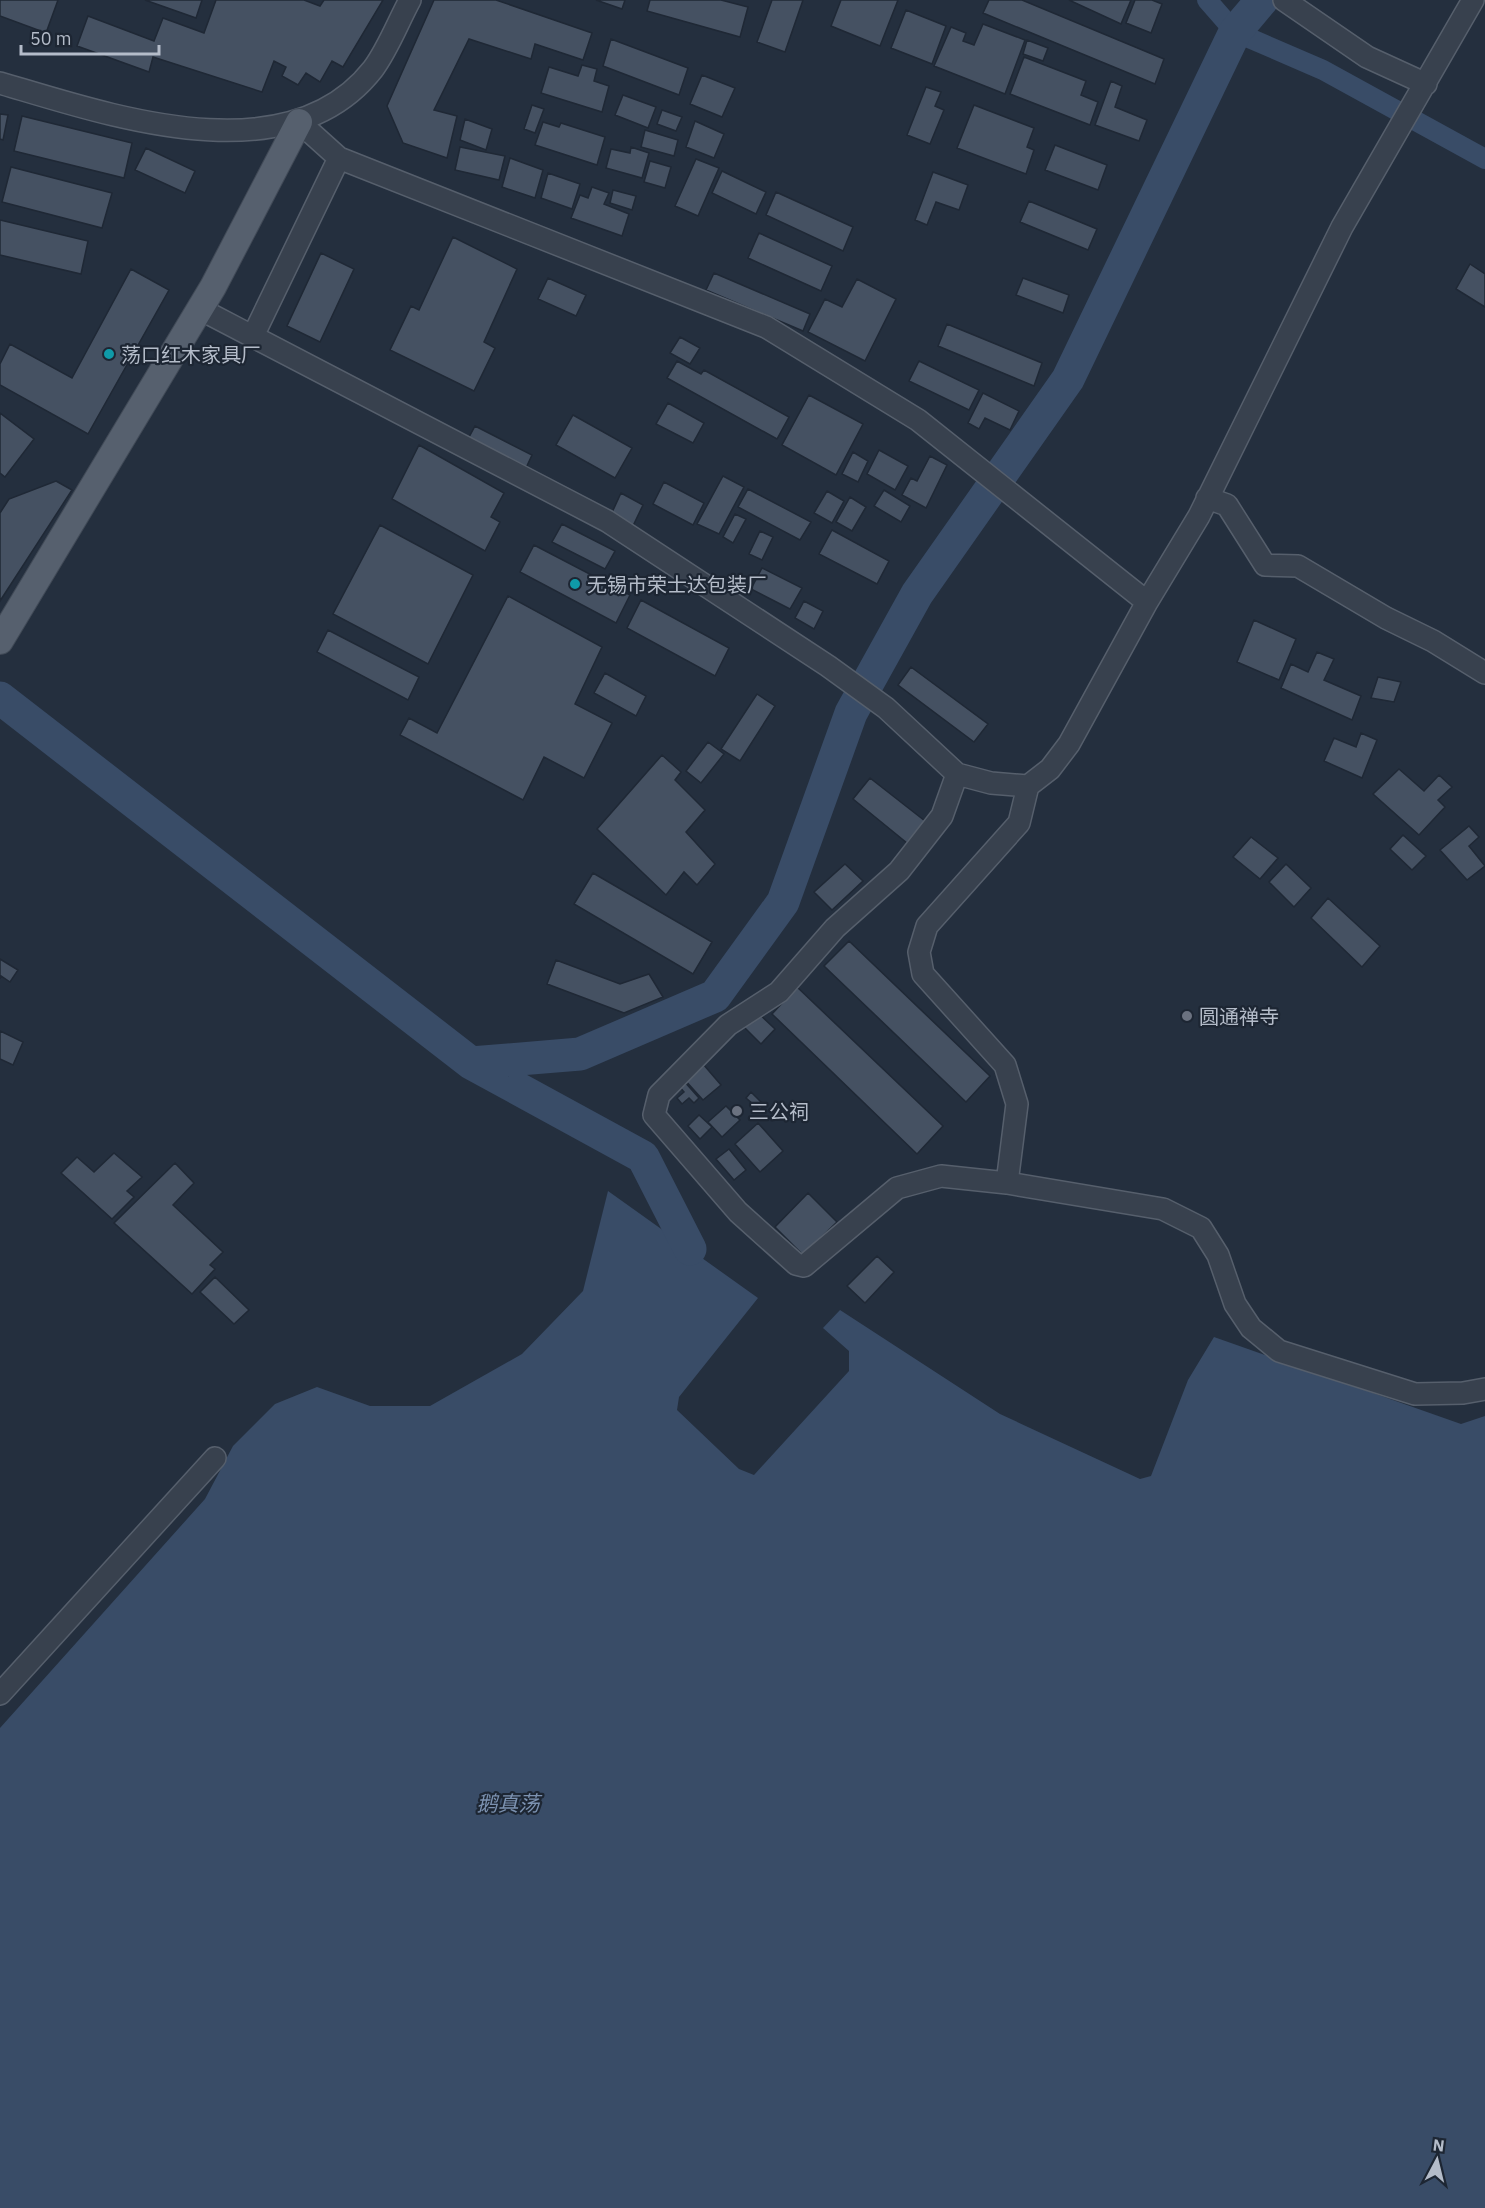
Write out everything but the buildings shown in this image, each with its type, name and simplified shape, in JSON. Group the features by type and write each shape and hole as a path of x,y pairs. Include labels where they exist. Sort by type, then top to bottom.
{"main road":[{"path":"0,641 200,309 299,122"}],"street":[{"path":"0,83 110,115 176,126 253,131 299,122 346,96 374,68 410,0"},
{"path":"1284,0 1367,57 1426,84"},
{"path":"1007,1183 1017,1104 1005,1065 923,974 919,952 927,926 1019,823 1028,786 1050,770 1069,744 1147,602 1208,498 1342,227 1473,0"},
{"path":"299,122 339,158 766,327 918,420 1147,602"},
{"path":"253,336 339,158"},
{"path":"200,309 607,521 828,666 886,708 957,774 992,783 1028,786"},
{"path":"1208,498 1227,505 1265,565 1298,566 1386,618 1433,641 1485,673"},
{"path":"957,774 942,816 899,871 835,928 779,992 728,1025 659,1095 654,1115 738,1212 796,1264 804,1266 897,1188 941,1176 1007,1183 1164,1209 1201,1228 1218,1255 1235,1304 1251,1328 1279,1351 1415,1394 1463,1393 1485,1389"},
{"path":"0,1694 214,1458"}],"water":[{"name":"鹅真荡","path":"608,1191 758,1298 679,1397 677,1410 739,1469 754,1475 849,1371 849,1351 823,1328 840,1310 1000,1414 1140,1479 1151,1476 1188,1380 1214,1337 1461,1424 1485,1416 1485,2208 0,2208 0,1728 205,1499 233,1446 275,1404 317,1387 370,1406 430,1406 522,1354 583,1291"}],"waterway":[{"path":"1207,0 1235,32 1323,70 1485,159"},
{"path":"471,1063 580,1054 715,996 783,902 851,713 917,594 1068,379 1235,32 1262,0"},
{"path":"0,698 471,1063 643,1157 690,1249"}],"place":[{"name":"荡口红木家具厂","path":"109,354"},
{"name":"无锡市荣士达包装厂","path":"575,584"},
{"name":"圆通禅寺","path":"1187,1016"},
{"name":"三公祠","path":"737,1111"}]}
